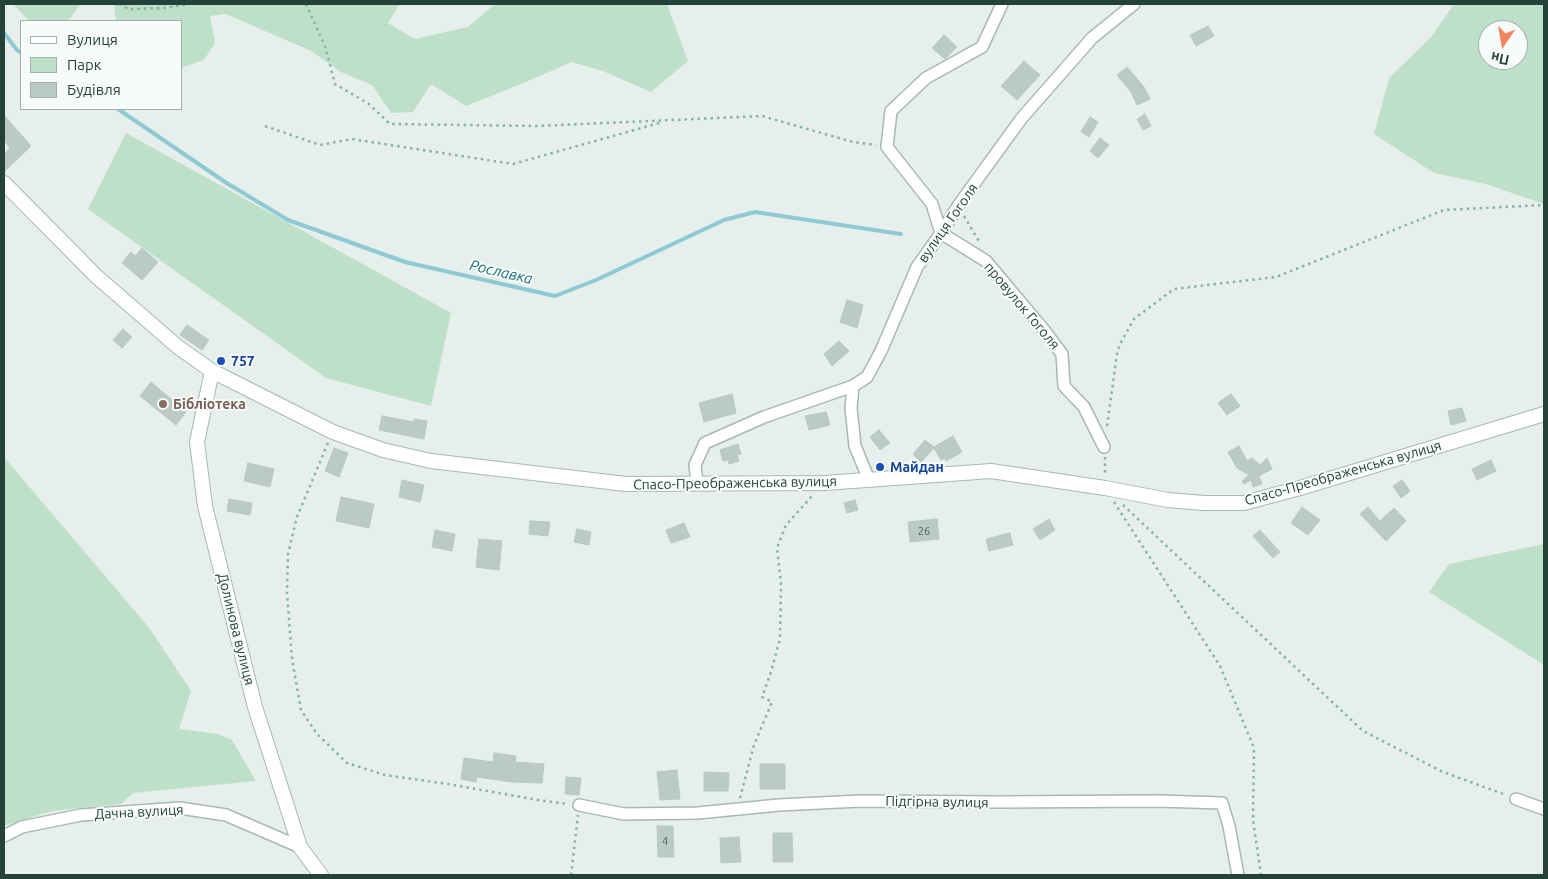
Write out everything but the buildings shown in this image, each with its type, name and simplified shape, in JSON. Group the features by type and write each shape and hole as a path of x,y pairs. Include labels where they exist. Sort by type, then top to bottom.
{"street":[{"path":"941,233 932,204 887,147 891,111 926,78 982,47 1002,4"},
{"name":"вулиця Гоголя","path":"853,386 867,377 881,352 917,267 958,206 1028,112 1092,38 1134,4"},
{"name":"Спасо-Преображенська вулиця","path":"4,183 96,276 178,348 212,371 333,432 383,450 431,461 626,484 825,483 990,471 1105,488 1168,500 1204,503 1244,503 1300,488 1544,414"},
{"name":"провулок Гоголя","path":"941,233 986,261 1044,330 1062,354 1064,386 1084,407 1104,448"},
{"name":"Долинова вулиця","path":"212,371 197,442 205,506 255,707 300,847 321,875"},
{"path":"697,483 695,465 705,443 764,417 853,386 851,408 855,446 869,480"},
{"path":"1516,799 1544,810"},
{"name":"Підгірна вулиця","path":"579,805 624,814 698,813 779,804 860,801 1159,801 1222,803 1230,826 1238,875"},
{"name":"Дачна вулиця","path":"4,836 22,827 81,814 180,808 226,815 300,847"}],"path":[{"path":"119,4 129,8 164,8 190,4"},
{"path":"306,4 325,46 335,84 369,104 390,124 538,126 762,116 853,142 887,147"},
{"path":"265,126 320,144 352,139 512,164 669,120"},
{"path":"1261,875 1253,820 1254,748 1220,666 1105,488 1104,448 1112,382 1120,344 1134,319 1174,289 1276,276 1444,210 1544,205"},
{"path":"958,206 982,246"},
{"path":"333,432 297,518 288,554 287,593 292,659 301,710 317,734 347,763 385,775 579,805 571,875"},
{"path":"737,809 754,745 772,702 762,697 780,639 781,583 777,548 786,525 825,483"},
{"path":"1105,488 1363,732 1443,772 1516,799"}],"green space":[{"path":"13,4 81,4 69,20 28,20"},
{"path":"114,4 400,4 388,23 415,39 468,27 495,4 667,4 688,61 651,92 603,71 572,62 466,106 431,84 413,112 391,113 372,85 341,72 311,51 226,14 210,16 215,43 204,60 182,68 182,20 116,20"},
{"path":"1454,4 1544,4 1544,204 1486,184 1434,173 1374,134 1389,78 1432,36"},
{"path":"126,133 451,313 431,406 326,378 88,209"},
{"path":"4,457 150,629 191,691 179,729 218,734 232,740 256,781 133,793 121,804 52,811 4,826"},
{"path":"1544,544 1544,665 1429,592 1449,564"}],"waterway":[{"name":"Рославка","path":"4,33 20,52"},
{"name":"Рославка","path":"119,110 225,182 288,220 405,262 555,296 596,280 724,220 755,212 901,234"}],"place":[{"name":"757","path":"221,361"},
{"name":"Бібліотека","path":"163,404"},
{"name":"Майдан","path":"880,467"}]}
